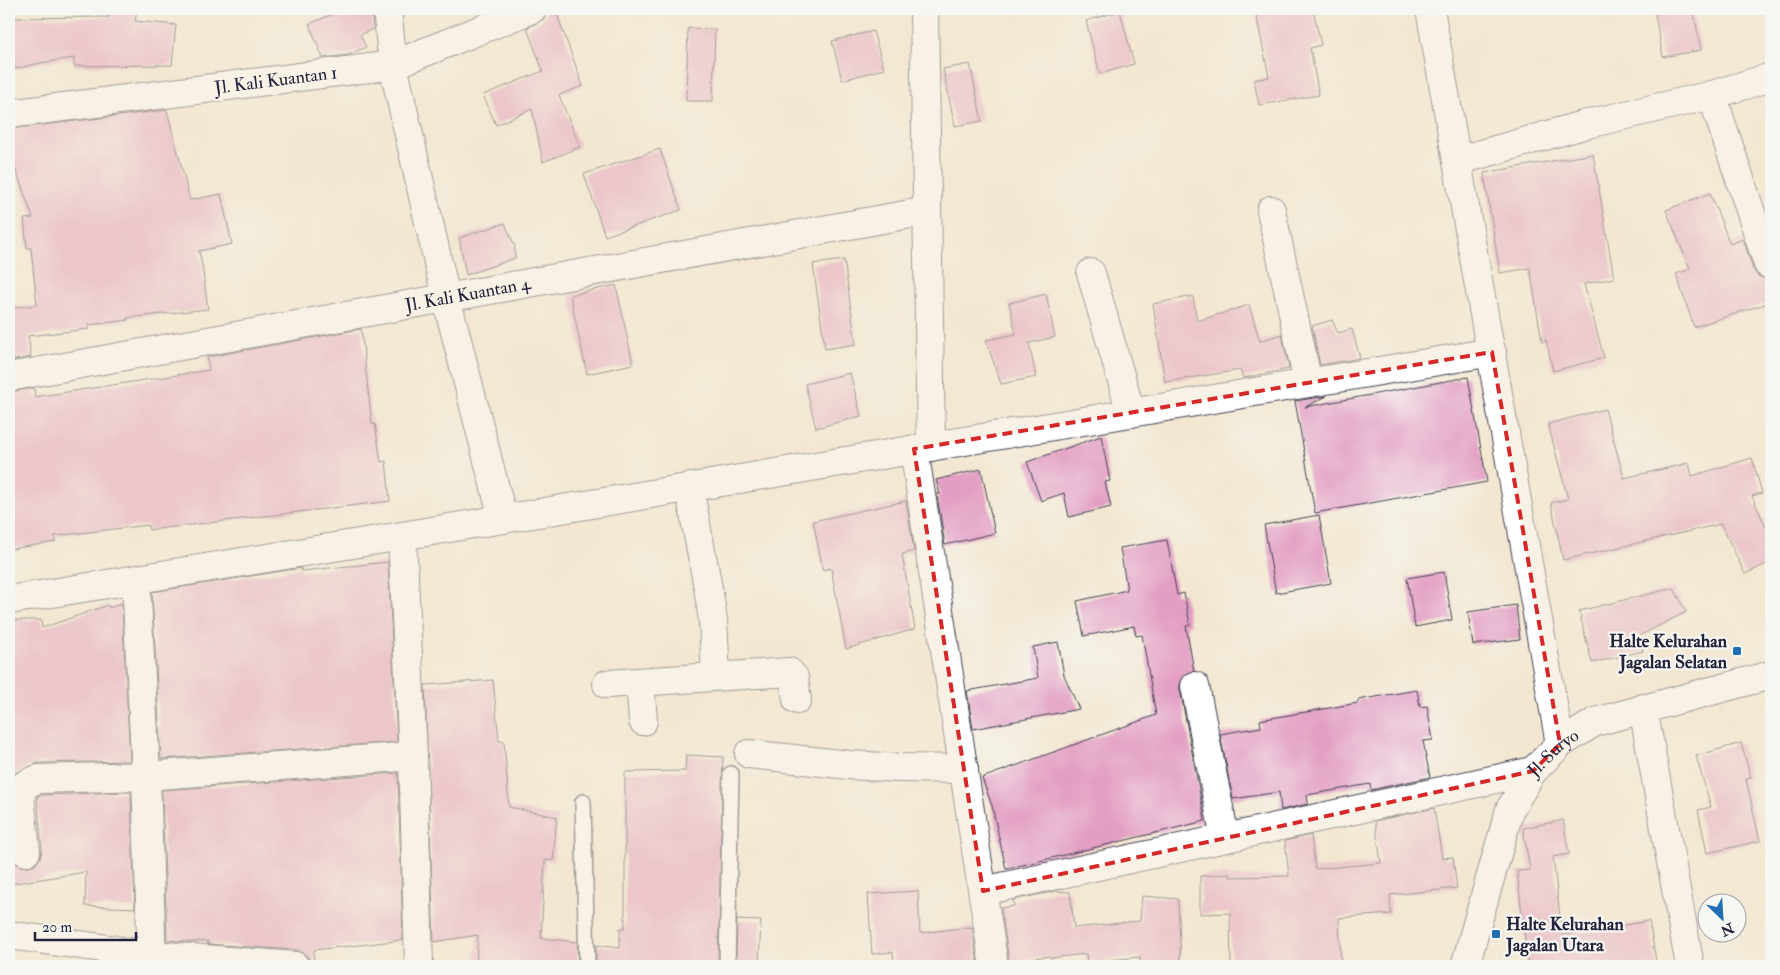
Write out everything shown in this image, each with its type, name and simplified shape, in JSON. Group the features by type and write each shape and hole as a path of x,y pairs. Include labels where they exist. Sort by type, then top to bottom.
{"street":[{"path":"387,9 393,65 446,297 503,519"},
{"name":"Jl. Kali Kuantan 1","path":"9,114 393,65 532,9"},
{"path":"924,9 927,211 922,448 964,769 994,966"},
{"path":"1430,9 1560,744"},
{"path":"1457,161 1583,125 1712,95 1771,77"},
{"path":"1712,95 1768,264"},
{"path":"1271,210 1308,383"},
{"name":"Jl. Kali Kuantan 4","path":"9,377 927,211"},
{"path":"1091,273 1131,413"},
{"path":"9,600 402,536 1492,352"},
{"path":"689,487 710,592 716,676"},
{"path":"402,536 419,966"},
{"path":"136,579 146,776 152,961"},
{"path":"608,684 789,672 794,677 797,700"},
{"name":"Jl. Suryo","path":"1466,966 1510,809 1532,771 1560,744 1595,722 1771,675"},
{"path":"640,682 643,721"},
{"path":"1195,686 1225,838"},
{"path":"1643,708 1690,966"},
{"path":"26,852 20,795 26,784 38,779 146,776 412,756"},
{"path":"740,764 964,769"},
{"path":"983,891 1532,771"},
{"path":"9,935 152,961 294,966"}],"lane":[{"path":"727,966 740,764"},
{"path":"583,802 587,966"}],"highlighted area":[{"path":"1492,352 1560,744 1533,771 983,891 914,449"}],"building":[{"path":"110,9 137,9 135,21 176,25 172,65 74,66 74,58 15,69 9,44 9,18 109,17"},
{"path":"345,9 372,9 373,29 360,35 366,47 348,55 323,58 309,24"},
{"path":"547,9 555,9 583,86 559,95 580,147 543,162 532,109 496,125 483,95 543,71 527,28 544,19"},
{"path":"1255,9 1313,9 1321,45 1310,48 1319,95 1259,105 1254,80 1269,77"},
{"path":"1654,9 1693,9 1701,50 1663,57"},
{"path":"1120,11 1134,64 1100,74 1086,21"},
{"path":"688,28 715,29 713,101 686,101"},
{"path":"873,31 884,69 842,80 832,41"},
{"path":"970,64 982,121 955,126 943,69"},
{"path":"167,110 190,200 221,194 232,244 199,251 208,309 127,318 128,320 89,325 89,329 28,336 31,357 9,361 9,308 37,305 31,248 27,248 24,219 33,218 9,151 9,129"},
{"path":"660,149 681,210 605,236 584,174"},
{"path":"1593,154 1614,278 1584,284 1604,358 1553,371 1546,340 1542,342 1530,268 1500,273 1484,173"},
{"path":"1710,193 1730,244 1743,239 1753,269 1758,276 1765,279 1771,302 1694,327 1676,274 1690,269 1666,210"},
{"path":"505,223 515,247 515,258 466,275 459,238"},
{"path":"844,260 856,344 825,349 813,264"},
{"path":"616,285 633,364 587,374 570,295"},
{"path":"1046,294 1055,337 1029,343 1036,377 1001,384 986,340 1016,334 1009,303"},
{"path":"1193,296 1197,321 1249,305 1260,341 1282,334 1289,369 1243,378 1240,370 1165,382 1153,304"},
{"path":"1332,320 1338,333 1352,329 1360,358 1320,365 1312,326"},
{"path":"361,329 372,424 375,424 381,462 386,461 390,501 149,530 148,525 55,536 55,542 11,549 9,533 9,392 34,388 35,397 209,370 207,357"},
{"path":"850,373 861,416 816,428 805,384"},
{"path":"1468,377 1487,482 1315,513 1295,401 1327,396 1305,407"},
{"path":"1605,409 1624,478 1689,463 1692,476 1752,458 1762,493 1752,496 1771,538 1771,562 1745,574 1721,524 1563,560 1551,503 1568,499 1548,424"},
{"path":"1101,436 1110,481 1105,482 1111,507 1069,517 1064,493 1041,501 1027,462"},
{"path":"981,469 995,533 945,545 937,494 940,494 936,480"},
{"path":"906,501 914,551 902,554 915,629 846,649 831,568 823,570 813,521"},
{"path":"1319,515 1331,583 1276,593 1264,525"},
{"path":"1167,540 1177,595 1184,593 1190,625 1186,626 1194,671 1184,675 1180,681 1180,689 1205,821 1006,869 992,806 982,778 1156,715 1142,635 1136,636 1134,626 1084,636 1077,601 1127,590 1120,548"},
{"path":"388,562 397,742 161,759 152,592 301,568 301,571"},
{"path":"1444,572 1452,620 1415,627 1407,578"},
{"path":"1674,588 1686,612 1639,636 1643,651 1592,663 1579,611"},
{"path":"122,603 130,761 38,763 13,774 9,752 9,620 41,620 42,628 108,605 109,608"},
{"path":"1516,605 1520,639 1473,645 1468,612"},
{"path":"1058,642 1064,675 1079,709 973,729 967,691 1038,678 1033,647"},
{"path":"493,680 499,741 504,741 509,807 557,817 553,861 545,860 541,938 577,942 578,966 476,964 478,935 434,942 425,685"},
{"path":"1417,690 1420,707 1427,706 1433,740 1423,741 1430,777 1371,790 1370,784 1307,795 1308,804 1281,810 1279,792 1233,799 1220,734 1261,727 1260,720 1358,703 1358,700"},
{"path":"1741,743 1751,778 1746,779 1760,841 1707,853 1698,810 1711,807 1696,756"},
{"path":"686,755 723,757 718,966 596,966 596,945 620,948 620,928 625,928 625,772 685,771"},
{"path":"398,773 403,940 314,950 313,966 310,966 309,959 304,953 296,950 207,944 208,941 167,940 162,790"},
{"path":"131,792 135,908 85,906 86,872 9,884 9,848 13,861 20,866 28,867 35,865 40,858 42,850 37,796"},
{"path":"1434,808 1442,858 1453,857 1457,888 1390,895 1391,914 1339,918 1341,966 1231,966 1230,913 1200,914 1200,876 1230,874 1230,877 1289,876 1285,841 1311,835 1315,869 1381,863 1375,821"},
{"path":"1563,820 1569,854 1553,857 1562,935 1649,921 1657,966 1528,966 1517,871 1530,870 1523,828"},
{"path":"918,891 920,933 972,927 978,965 894,966 893,952 872,954 868,894"},
{"path":"1056,891 1070,892 1074,928 1140,921 1142,896 1178,899 1181,966 1140,966 1140,957 1087,962 1086,954 1009,961 1001,908 1014,906 1013,900"},
{"path":"737,920 761,921 759,966 736,966"}],"place":[{"name":"Halte Kelurahan Jagalan Selatan","path":"1737,651"},
{"name":"Halte Kelurahan Jagalan Utara","path":"1496,934"}]}
